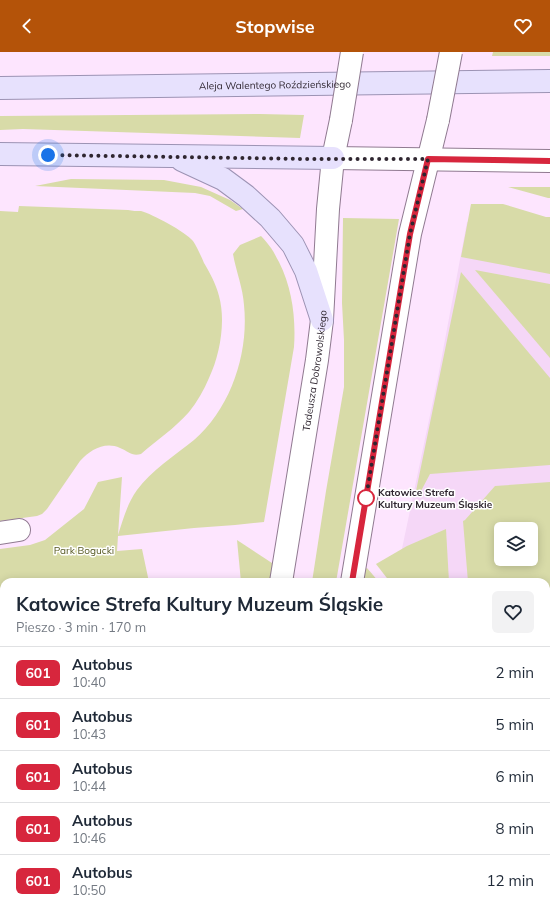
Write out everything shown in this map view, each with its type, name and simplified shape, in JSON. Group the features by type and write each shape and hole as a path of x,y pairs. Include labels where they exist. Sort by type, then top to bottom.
{"main road":[{"name":"Aleja Walentego Roździeńskiego","path":"0,88 550,81"},
{"path":"0,154 333,158"},
{"path":"176,157 222,179 246,196 270,218 293,245 306,271 322,320"}],"street":[{"name":"Tadeusza Dobrowolskiego","path":"283,578 317,360 322,320 328,209 333,158 352,52"},
{"path":"353,578 410,234 438,120 451,52"},
{"path":"333,158 550,161"}],"shaded area":[{"path":"467,222 550,222 550,578 396,578 438,377"}],"green space":[{"path":"493,52 550,52 550,56 492,56"},
{"path":"304,115 300,138 23,129 0,130 0,116"},
{"path":"71,179 164,180 201,187 230,200 243,209 236,211 210,196 195,193 35,186"},
{"path":"508,187 550,187 550,198 548,198"},
{"path":"471,204 503,204 550,217 550,274 461,257"},
{"path":"19,206 141,211 176,228 193,241 213,279 221,306 222,327 219,349 213,369 205,387 189,412 172,429 138,455 114,446 103,446 93,450 80,461 42,514 0,521 0,211 18,212"},
{"path":"343,218 399,219 337,578 313,578 344,387 342,303"},
{"name":"Park Bogucki","path":"261,236 269,245 279,262 287,282 294,314 294,347 264,522 118,536 117,551 142,549 148,578 0,578 0,549 30,545 45,540 84,509 98,482 122,477 118,535 128,506 137,490 156,470 194,440 207,427 218,412 235,378 244,342 244,305 233,254 240,245"},
{"path":"475,270 550,284 550,358"},
{"path":"461,272 550,378 550,465 430,474 421,491 416,491"},
{"path":"550,482 550,578 468,578 463,521 495,486"},
{"path":"446,529 449,578 387,578 376,564 407,546"},
{"path":"237,540 295,578 241,578"},
{"path":"367,568 376,578 351,578"}],"bus line":[{"name":"601","path":"353,578 410,234 428,159 550,161"}],"place":[{"name":"Katowice Strefa Kultury Muzeum Śląskie","path":"366,498"}],"route":[{"path":"48,155 308,159 428,159 410,234 366,498"}]}
